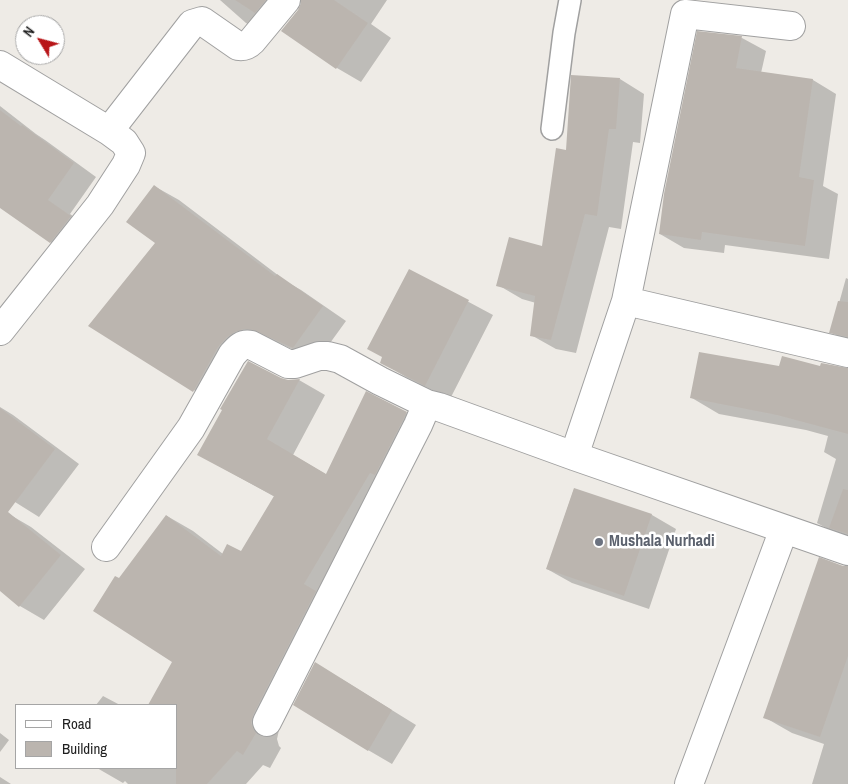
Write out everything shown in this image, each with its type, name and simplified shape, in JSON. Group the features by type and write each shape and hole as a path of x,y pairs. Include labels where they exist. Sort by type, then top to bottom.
{"street":[{"path":"109,131 192,24 202,21 238,46 243,47 252,41 286,0"},
{"path":"574,456 626,301 685,14 791,26"},
{"path":"0,65 109,131 124,142 131,153 126,165 100,205 0,331"},
{"path":"626,301 848,353"},
{"path":"106,547 191,428 232,355 241,345 246,344 288,364 296,364 319,356 340,359 427,404 848,551"},
{"path":"267,722 427,404"},
{"path":"689,784 784,529"}],"lane":[{"path":"552,129 570,0"}],"building":[{"path":"235,0 266,0 255,13"},
{"path":"301,0 334,0 368,23 336,69 281,31 298,10"},
{"path":"697,31 742,36 736,68 813,79 799,177 814,180 805,246 702,232 701,240 659,234 664,194"},
{"path":"571,75 620,78 616,129 609,129 597,216 585,214 551,340 530,336 535,296 496,286 509,237 542,246 556,148 566,150"},
{"path":"0,110 74,163 48,200 71,216 50,243 0,208"},
{"path":"154,185 275,276 277,274 323,306 293,348 253,330 244,329 235,332 227,337 218,347 193,392 88,326 155,243 126,222"},
{"path":"409,269 469,300 425,386 380,363 382,357 367,349"},
{"path":"838,301 848,302 848,337 829,333"},
{"path":"699,352 779,366 782,356 820,366 821,363 848,368 848,434 777,415 690,398"},
{"path":"248,361 281,378 288,380 300,379 267,439 326,474 366,391 407,412 375,475 370,473 304,584 316,591 253,715 251,723 256,733 243,755 237,751 207,784 176,784 176,769 178,769 178,704 149,704 172,662 93,611 115,576 119,578 166,515 221,556 227,544 241,551 274,496 197,455 222,410 220,409"},
{"path":"0,408 55,449 8,512 61,555 19,607 0,591"},
{"name":"Mushala Nurhadi","path":"574,488 652,514 624,596 546,569"},
{"path":"843,489 848,490 848,534 829,528"},
{"path":"819,557 848,566 848,656 820,737 763,718"},
{"path":"315,662 392,710 368,751 293,705"}],"place":[{"name":"Mushala Nurhadi","path":"599,542"}]}
